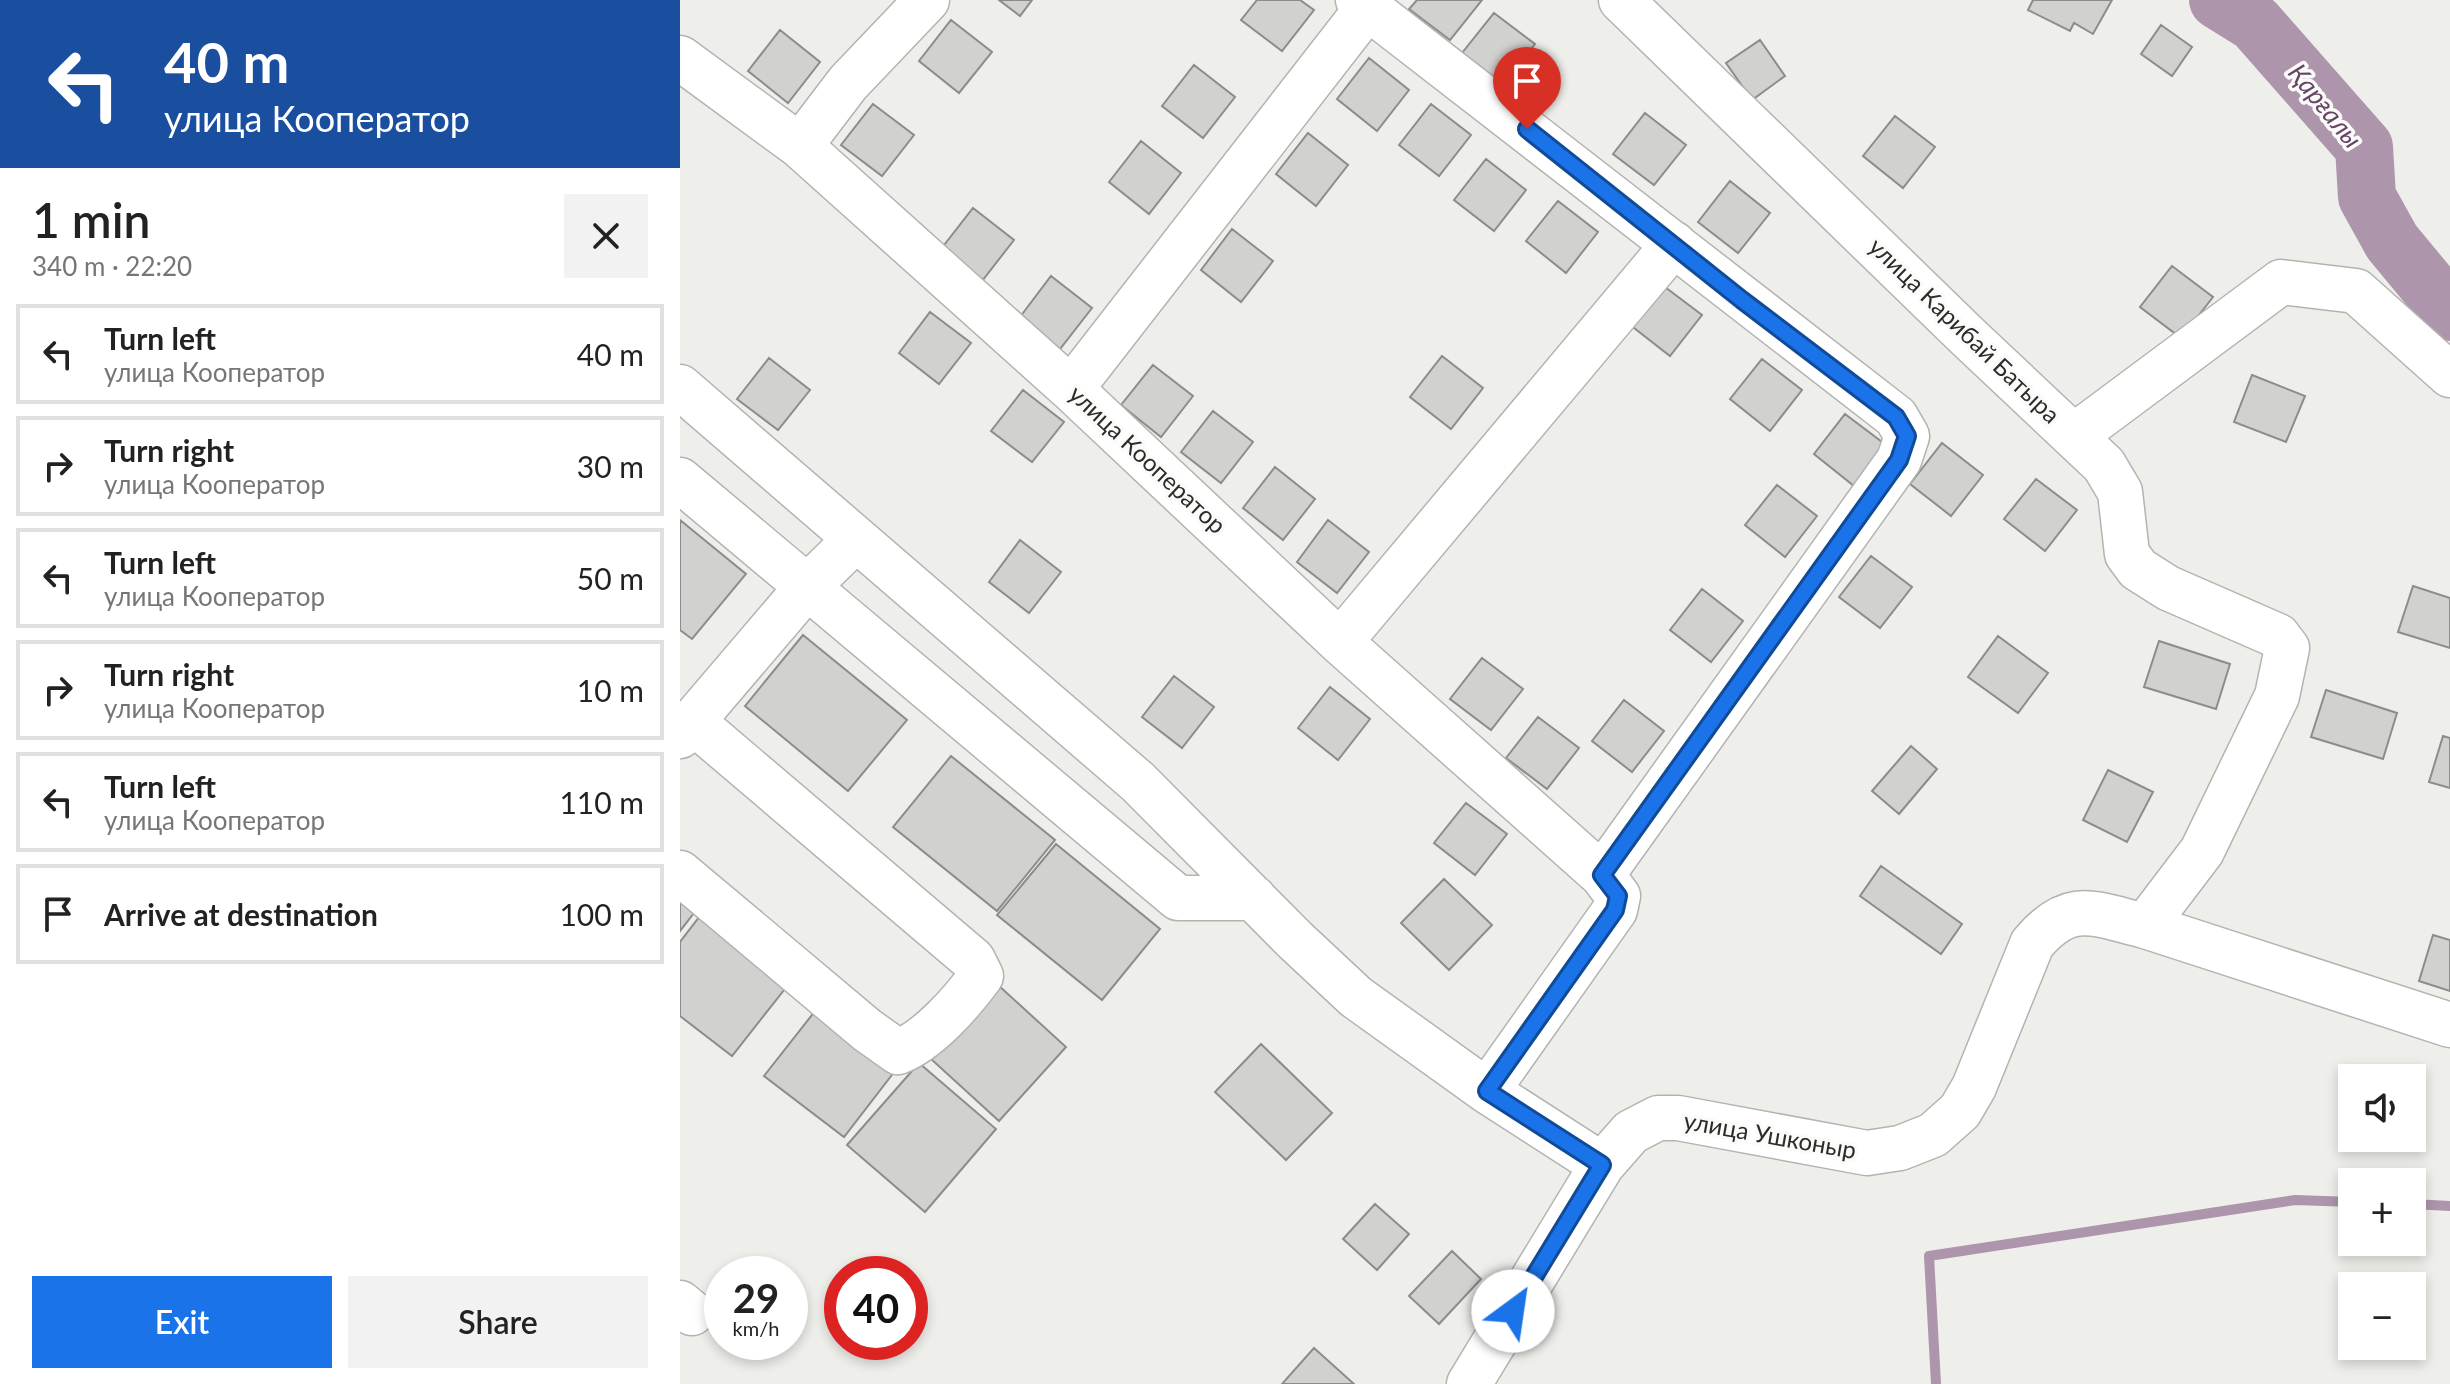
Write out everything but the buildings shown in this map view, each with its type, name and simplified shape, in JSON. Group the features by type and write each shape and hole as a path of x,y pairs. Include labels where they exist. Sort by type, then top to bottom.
{"street":[{"path":"800,146 848,83 927,0"},
{"name":"улица Карибай Батыра","path":"1621,0 2104,465 2120,492 2127,554 2138,569 2168,588 2278,636 2287,648 2277,696 2202,851 2145,926"},
{"path":"1071,389 1363,4 1896,417 1907,436 1899,460 1602,875"},
{"name":"улица Кооператор","path":"680,58 800,146 1071,389 1340,642 1602,875 1618,896 1615,910 1487,1091"},
{"path":"1340,642 1674,244"},
{"path":"2074,436 2281,282 2356,291 2450,375"},
{"path":"680,387 1138,782 1356,997 1487,1091 1602,1165"},
{"path":"680,480 1178,898 1254,898"},
{"path":"680,873 867,1030 898,1052 914,1046 981,976 973,960 686,728 807,587 856,539"},
{"name":"улица Ушконыр","path":"1469,1384 1602,1165 1631,1132 1658,1118 1678,1118 1867,1153 1900,1148 1933,1135 1960,1111 1974,1087 2032,944 2046,927 2063,916 2086,911 2145,926 2450,1025"}],"waterway":[{"name":"Қарғалы","path":"2218,0 2255,23 2364,147 2367,197 2392,242 2450,312"},
{"path":"1936,1384 1929,1256 2295,1200 2338,1202"},
{"path":"2426,1205 2450,1206"}],"route":[{"path":"1513,1311 1602,1165 1487,1091 1615,910 1618,896 1602,875 1899,460 1907,436 1896,417 1742,300 1527,129"}]}
